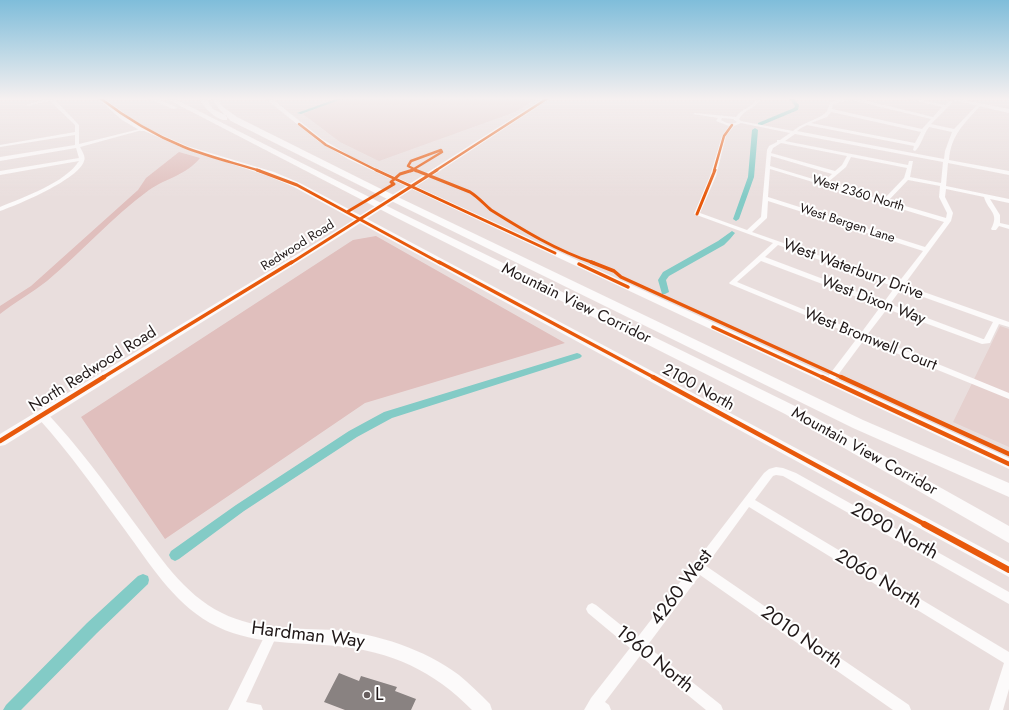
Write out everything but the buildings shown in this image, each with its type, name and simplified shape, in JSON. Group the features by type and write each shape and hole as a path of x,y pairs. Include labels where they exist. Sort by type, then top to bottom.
{"highway":[{"path":"227,131 287,159"},
{"path":"233,131 287,159"},
{"path":"252,131 312,159"},
{"path":"259,131 312,159"},
{"name":"Mountain View Corridor","path":"287,159 790,410 1009,534"},
{"name":"Mountain View Corridor","path":"312,159 858,424 1009,490"}],"main road":[{"path":"149,131 185,147 281,178 360,220"},
{"path":"310,131 333,149 1009,464"},
{"name":"Redwood Road","path":"200,318 360,220 496,131"},
{"name":"2100 North","path":"360,220 1009,570"},
{"name":"North Redwood Road","path":"0,442 200,318"}],"street":[{"path":"0,159 77,146 136,131"},
{"path":"722,131 724,136 728,131"},
{"path":"784,131 912,157 945,161 1009,173"},
{"path":"844,131 916,145"},
{"path":"884,202 907,178 916,145 923,131"},
{"path":"830,381 948,221 950,213 943,200 943,186 945,161 949,142 954,131"},
{"path":"0,146 37,141 77,133 77,146 82,159 78,167 68,176 2,207"},
{"path":"748,232 764,218 769,154 771,147 794,133"},
{"name":"West Waterbury Drive","path":"724,136 713,176 696,214 1009,325"},
{"path":"779,141 910,167"},
{"path":"769,154 835,173"},
{"path":"823,184 846,163 850,155"},
{"path":"0,173 82,159"},
{"name":"West 2360 North","path":"768,167 948,221"},
{"path":"907,178 1009,201"},
{"path":"986,196 987,201 998,217 996,226 1009,227"},
{"name":"West Bergen Lane","path":"766,198 927,250"},
{"path":"760,258 777,243"},
{"name":"West Bromwell Court","path":"760,258 732,283 1009,396"},
{"name":"West Dixon Way","path":"760,258 985,342 997,321"},
{"name":"Hardman Way","path":"42,415 60,434 83,463 161,570 184,596 203,611 230,625 258,633 356,641 370,643 398,652 439,671 454,682 484,710"},
{"name":"4260 West","path":"597,708 639,647 769,473 777,470"},
{"name":"2090 North","path":"777,470 793,476 1009,598"},
{"name":"2060 North","path":"748,501 1009,659"},
{"name":"2010 North","path":"698,567 904,710"},
{"name":"1960 North","path":"592,609 716,710"},
{"path":"256,710 236,708 271,635"},
{"path":"996,710 1009,667"}],"shaded area":[{"path":"326,131 462,131 379,161 340,142"},
{"path":"179,152 200,158 182,173 149,190 135,200 47,281 0,314 0,306 31,286 138,190 146,178"},
{"path":"376,236 565,343 365,403 165,539 81,417 353,240"},
{"path":"1000,326 1009,329 1009,447 953,422"}],"waterway":[{"path":"736,219 751,177 755,131"},
{"path":"665,292 662,280 666,274 721,243 732,233"},
{"path":"175,555 240,508 353,434 388,415 577,356"},
{"path":"11,710 92,628 143,580"}],"cycle path":[{"path":"150,131 184,147 269,174 297,185 1009,570"},
{"path":"308,131 326,145 350,158 555,253"},
{"path":"0,441 342,231 497,131"},
{"path":"697,214 713,176 724,136 728,131"},
{"path":"347,212 394,184 391,182 400,174 411,171 442,152 441,150 411,161 408,166 416,171 425,175 470,192 478,197 489,208 510,221 575,256 608,268 621,277 651,291 1009,454"},
{"path":"579,264 628,287"},
{"path":"713,327 1009,464"}],"place":[{"name":"L","path":"367,695"}]}
